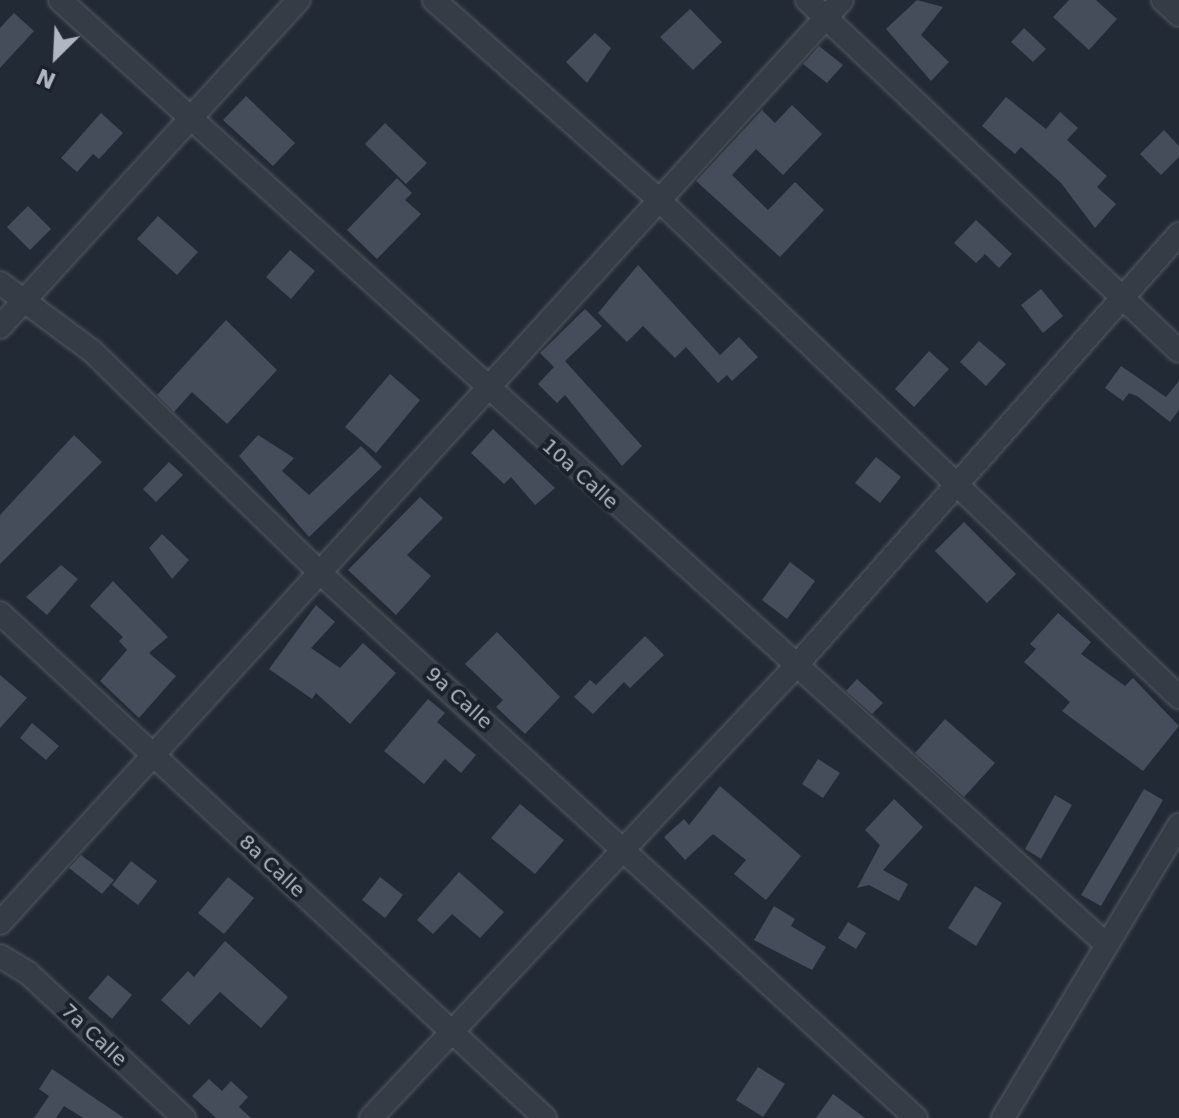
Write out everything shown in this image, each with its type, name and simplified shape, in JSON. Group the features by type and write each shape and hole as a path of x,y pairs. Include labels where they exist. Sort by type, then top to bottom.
{"street":[{"name":"10a Calle","path":"60,0 488,391 1106,944"},
{"path":"0,327 299,0"},
{"path":"434,0 658,199 1179,697"},
{"path":"807,0 1179,351"},
{"path":"0,923 150,752 488,391 658,199 842,0"},
{"path":"1163,0 1179,15"},
{"path":"371,1118 623,846 795,667 1124,301 1179,234"},
{"name":"9a Calle","path":"0,283 21,303 92,351 319,572 623,846 916,1118"},
{"name":"8a Calle","path":"0,613 545,1118"},
{"path":"1003,1118 1179,825"},
{"name":"7a Calle","path":"0,956 28,973 184,1118"}],"building":[{"path":"917,0 943,7 921,35 949,62 931,81 886,29"},
{"path":"1069,0 1096,0 1117,19 1089,50 1053,17"},
{"path":"690,9 722,42 693,70 660,37"},
{"path":"14,13 34,31 0,68 0,28"},
{"path":"1024,28 1046,49 1033,62 1011,42"},
{"path":"595,33 611,48 587,83 566,62"},
{"path":"819,46 843,65 827,83 803,64"},
{"path":"246,96 295,143 273,166 223,120"},
{"path":"1006,97 1046,129 1060,112 1078,128 1067,140 1107,176 1097,187 1116,204 1095,228 1061,183 1021,147 1015,154 982,126"},
{"path":"792,105 822,134 783,175 756,149 732,175 768,210 795,182 824,210 780,257 696,181 762,110 775,123"},
{"path":"101,113 123,133 99,159 93,154 77,172 61,158"},
{"path":"385,123 427,163 406,184 365,144"},
{"path":"1164,130 1179,146 1179,157 1161,175 1140,154"},
{"path":"397,178 412,193 405,200 421,214 377,259 347,230"},
{"path":"28,206 51,229 30,250 7,227"},
{"path":"158,216 198,252 177,275 137,239"},
{"path":"976,220 1012,254 999,268 985,254 976,263 954,243"},
{"path":"290,250 315,271 291,299 266,277"},
{"path":"638,265 720,355 739,337 758,357 732,381 727,375 718,383 686,347 675,358 643,326 627,342 598,313"},
{"path":"1041,289 1063,316 1043,333 1021,305"},
{"path":"585,309 602,326 565,361 642,446 622,466 565,395 557,403 538,384 554,367 540,353"},
{"path":"226,320 277,370 227,424 192,392 174,412 157,395"},
{"path":"979,341 1006,364 986,386 960,362"},
{"path":"929,351 949,369 914,407 895,389"},
{"path":"1121,366 1166,397 1179,381 1179,410 1170,422 1137,396 1129,393 1123,401 1105,388"},
{"path":"390,374 420,400 376,453 345,427"},
{"path":"493,429 555,488 535,505 511,477 504,484 471,453"},
{"path":"74,435 102,462 0,564 0,515"},
{"path":"258,435 294,458 282,471 309,495 361,446 382,467 309,537 239,456"},
{"path":"876,457 901,477 880,503 855,483"},
{"path":"169,462 183,475 156,502 143,489"},
{"path":"420,497 443,518 407,555 431,576 396,615 348,570"},
{"path":"964,522 1016,574 987,603 935,551"},
{"path":"162,534 189,560 172,579 149,548"},
{"path":"790,562 815,581 787,619 762,600"},
{"path":"61,565 78,579 47,615 26,597"},
{"path":"113,581 168,637 149,653 176,676 139,718 100,681 127,650 119,641 123,637 90,606"},
{"path":"316,605 335,622 311,648 340,668 363,643 396,673 350,724 316,693 312,699 269,669"},
{"path":"1058,613 1091,642 1081,654 1125,686 1133,678 1179,726 1143,771 1062,711 1070,702 1024,662 1036,649 1030,644"},
{"path":"497,632 560,697 525,734 496,707 503,700 465,664"},
{"path":"645,636 664,655 630,688 624,682 593,714 574,697 590,680 596,685"},
{"path":"0,675 27,698 0,728"},
{"path":"857,679 883,703 872,714 846,691"},
{"path":"428,699 445,713 437,722 476,755 461,773 445,759 424,784 384,751"},
{"path":"945,719 995,763 964,797 915,753"},
{"path":"32,723 59,746 46,760 20,738"},
{"path":"818,759 840,773 823,798 802,784"},
{"path":"720,786 801,856 766,900 734,874 746,860 713,834 685,860 664,837 684,819 689,825"},
{"path":"1144,789 1163,800 1101,906 1081,895"},
{"path":"1055,795 1072,805 1041,859 1025,849"},
{"path":"894,799 923,827 883,870 908,884 899,901 869,885 857,888 880,845 865,830"},
{"path":"520,804 564,840 535,874 491,838"},
{"path":"81,855 114,880 102,894 69,868"},
{"path":"131,861 157,881 138,905 112,885"},
{"path":"459,872 504,912 480,938 452,914 433,934 417,920"},
{"path":"228,877 254,898 224,934 198,913"},
{"path":"380,877 403,895 385,918 362,900"},
{"path":"975,886 1002,903 976,946 948,928"},
{"path":"774,906 795,919 791,926 826,947 812,970 754,940"},
{"path":"848,922 866,933 856,949 838,938"},
{"path":"225,941 288,997 261,1028 220,992 189,1025 161,1000 188,971 194,977"},
{"path":"108,975 132,995 112,1019 88,998"},
{"path":"758,1067 785,1084 763,1117 736,1100"},
{"path":"52,1069 124,1118 83,1118 64,1106 56,1118 34,1118 49,1096 39,1089"},
{"path":"209,1079 222,1091 231,1081 248,1097 239,1107 251,1118 216,1118 192,1096"},
{"path":"833,1094 865,1118 816,1118"}]}
